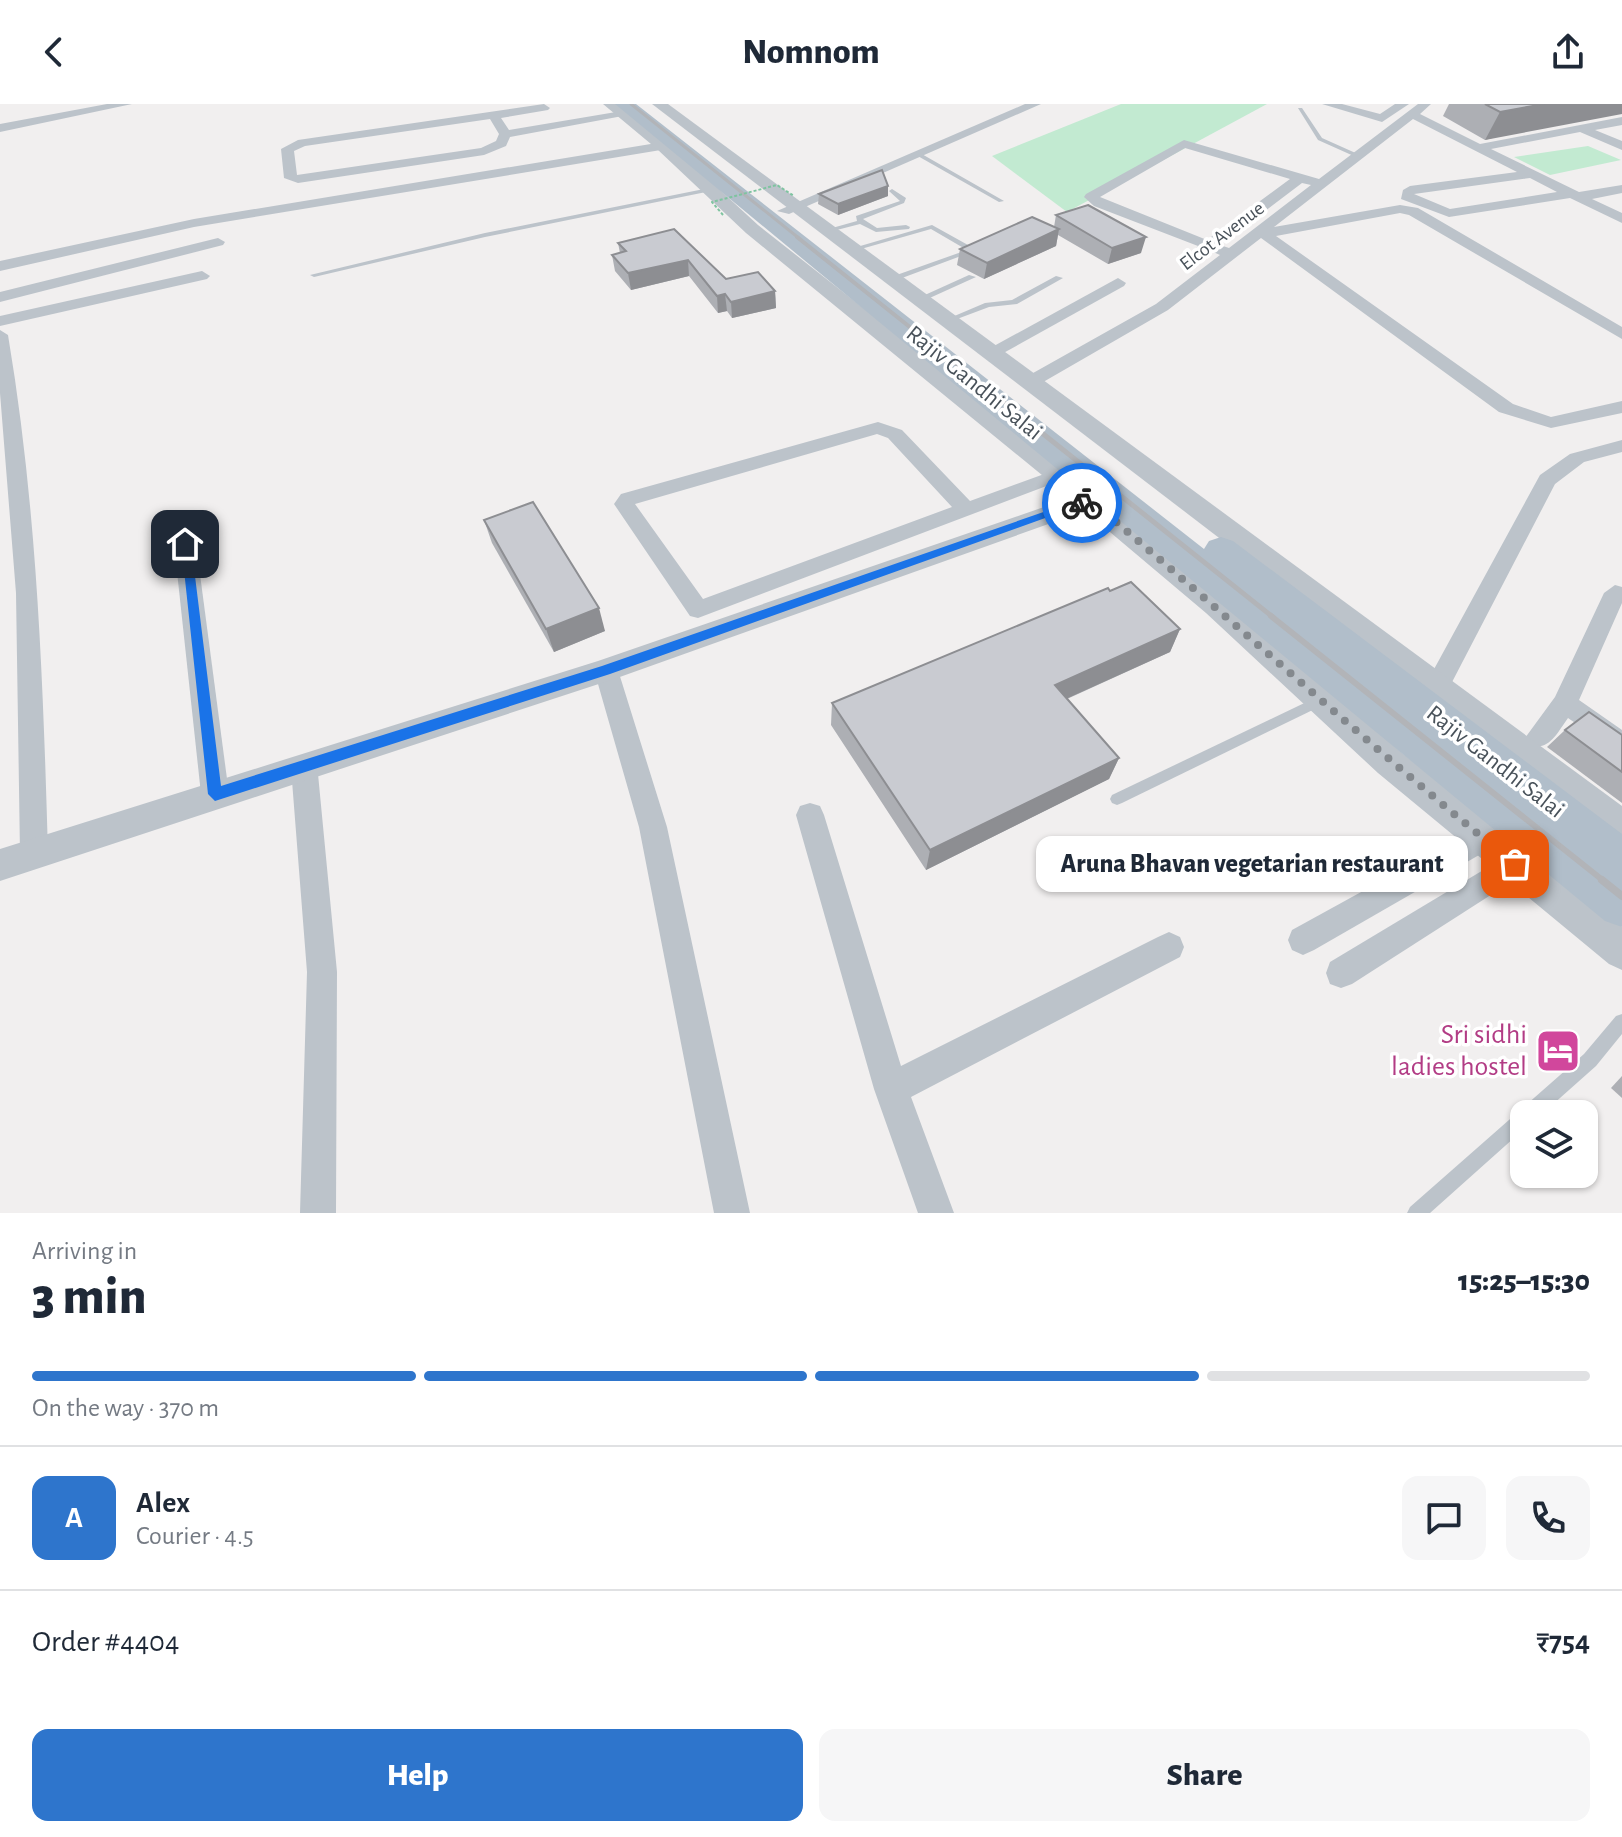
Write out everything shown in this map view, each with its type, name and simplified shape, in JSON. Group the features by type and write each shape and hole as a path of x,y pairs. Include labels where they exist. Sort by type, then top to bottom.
{"main road":[{"name":"Rajiv Gandhi Salai","path":"626,107 792,204 937,335 1162,547 1432,698 1622,861"},
{"name":"Rajiv Gandhi Salai","path":"626,107 669,145 937,335 1280,612 1622,905"}],"street":[{"path":"0,117 67,104"},
{"path":"0,128 126,104"},
{"path":"659,104 792,204 804,242"},
{"path":"792,204 1035,104"},
{"path":"1328,104 1382,118 1414,107 1477,148 1622,219"},
{"path":"505,134 626,107"},
{"name":"Elcot Avenue","path":"1032,381 1162,307 1231,254 1282,224 1322,184 1414,107"},
{"path":"494,115 505,134 502,143 484,151 291,178 287,149 292,145 494,115 544,108"},
{"path":"1477,148 1622,121"},
{"path":"1599,125 1622,134"},
{"path":"1580,128 1622,146"},
{"path":"1493,145 1524,154 1607,140"},
{"path":"1300,178 1212,247 1193,254 1091,197 1184,144 1322,184"},
{"path":"0,266 194,223 669,145 709,190 804,242 1058,475 1162,547 1319,701 1622,951"},
{"path":"1531,174 1410,190 1406,196 1449,213 1622,189"},
{"path":"1622,334 1413,211 1400,209 1282,224 1268,237 1525,419 1543,425 1560,423 1622,407"},
{"path":"0,297 218,242"},
{"path":"804,242 854,249 920,299 937,335 992,352 1432,698 1622,826"},
{"path":"1212,247 1231,254"},
{"path":"0,321 202,276"},
{"path":"992,352 1118,283"},
{"path":"0,335 31,675 34,853"},
{"path":"706,621 627,510 624,504 628,499 878,428 895,434 966,509"},
{"path":"1432,698 1547,480 1577,458 1622,446"},
{"path":"0,865 606,670 706,621 966,509 1058,475"},
{"path":"706,621 1090,500"},
{"path":"185,544 215,794"},
{"path":"1538,738 1565,703 1615,593"},
{"path":"606,670 653,827 732,1213"},
{"path":"1565,703 1622,744"},
{"path":"318,761 304,768 322,972 318,1213"},
{"path":"810,815 891,1089 936,1213"},
{"path":"1303,940 1483,838"},
{"path":"1341,973 1515,864"},
{"path":"891,1089 1169,947"}],"lane":[{"path":"1300,109 1320,139 1358,156"},
{"path":"918,154 1001,201"},
{"path":"314,275 485,235 709,190"},
{"path":"861,222 859,218 871,212 902,202 904,199 892,191"},
{"path":"804,242 861,222 876,230 906,227"},
{"path":"854,249 932,227 973,250 894,279"},
{"path":"920,299 972,277"},
{"path":"937,335 988,305 1014,302 1059,278"},
{"path":"1117,799 1319,701"},
{"path":"1545,1100 1590,1060 1622,1022"},
{"path":"1416,1213 1510,1130"}],"path":[{"path":"723,215 712,202 777,185 792,204"}],"green space":[{"path":"1121,104 1267,104 1067,212 992,156"},
{"path":"1588,146 1621,160 1550,175 1514,157"}],"building":[{"path":"1485,104 1544,104 1500,112"},
{"path":"882,170 888,186 838,204 819,194"},
{"path":"1088,205 1146,237 1112,248 1056,215"},
{"path":"1032,217 1059,229 987,263 960,249"},
{"path":"674,229 726,279 758,272 775,291 731,302 725,294 717,296 688,260 628,273 612,255 626,251 618,243"},
{"path":"533,502 599,608 546,629 484,520"},
{"path":"1131,582 1180,629 1055,685 1119,758 930,850 832,703 1108,588 1110,591"},
{"path":"1589,712 1622,735 1622,772 1565,730"}],"railway":[{"path":"631,104 800,239"},
{"path":"797,237 1010,407"},
{"path":"1007,405 1274,618"},
{"path":"1271,616 1605,882"},
{"path":"1602,880 1622,896"}],"way so far":[{"path":"1082,503 1090,500 1216,606 1390,763 1515,864"}],"place":[{"name":"Aruna Bhavan vegetarian restaurant","path":"1515,864"},
{"name":"Sri sidhi ladies hostel","path":"1558,1051"}],"route":[{"path":"185,544 215,794 606,670 1082,503"}]}
